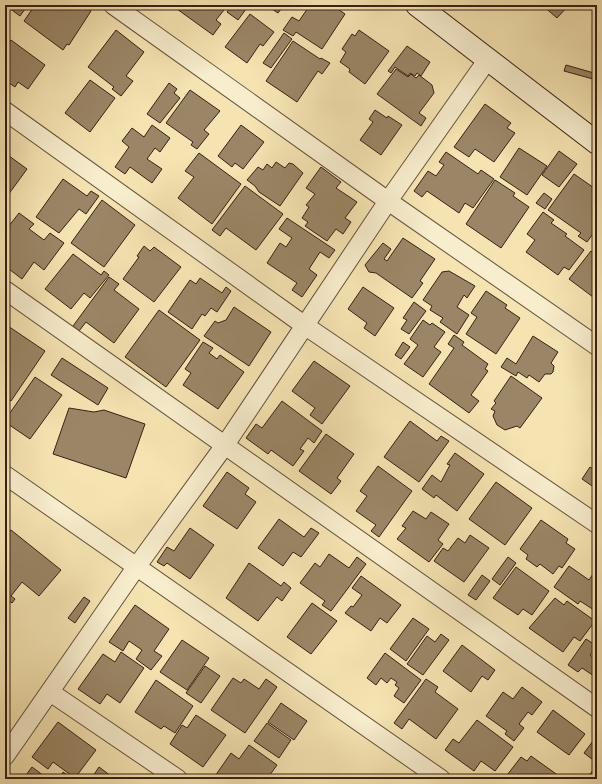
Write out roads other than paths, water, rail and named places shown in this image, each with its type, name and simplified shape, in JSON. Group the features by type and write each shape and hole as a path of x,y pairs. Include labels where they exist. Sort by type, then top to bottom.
{"street":[{"path":"113,5 388,201 597,346"},
{"path":"417,5 597,143"},
{"path":"5,756 137,566 225,445 388,201 488,59"},
{"path":"5,111 304,325 597,524"},
{"path":"5,290 597,708"},
{"path":"5,475 441,779"},
{"path":"50,692 178,779"}]}
